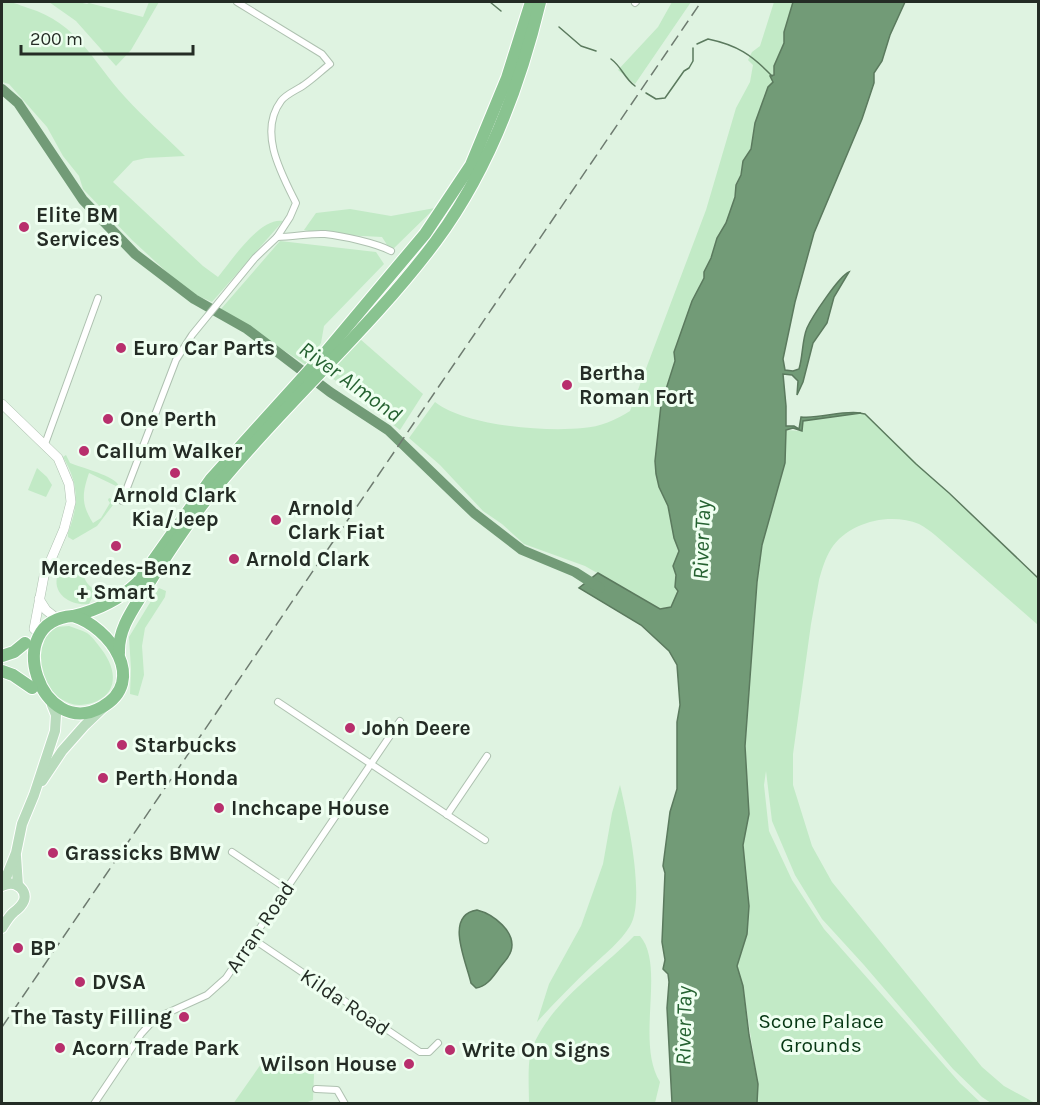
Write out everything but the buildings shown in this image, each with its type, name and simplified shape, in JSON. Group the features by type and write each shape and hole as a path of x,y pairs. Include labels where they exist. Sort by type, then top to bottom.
{"highway":[{"path":"329,356 425,234 471,165 507,78 531,2"},
{"path":"2,656 14,652 25,643 34,629 46,621 91,612 127,593 138,582 211,479 407,277 431,246 481,169 517,82 540,2"},
{"path":"2,671 13,675 52,705 67,711 82,714 92,712 107,704 119,689 122,679 119,653 122,630 157,570 218,485 293,394"},
{"path":"73,616 94,625 119,653"},
{"path":"25,643 25,668 32,684 40,694"}],"main road":[{"path":"34,795 62,751 107,704"},
{"path":"2,886 16,853 22,824 34,795 54,731 56,715 52,705"},
{"path":"16,853 18,886"},
{"path":"2,886 10,883 18,886 25,899 22,906 15,911 2,928"},
{"path":"2,909 7,912 15,911"}],"street":[{"path":"122,501 176,360 192,335 255,258 277,237 290,217 296,202 276,158 270,133 273,116 282,99 305,85 330,64 322,54 237,2"},
{"path":"277,237 324,234 380,245 391,251"},
{"path":"45,444 98,298"},
{"path":"2,404 58,458 69,484 71,502 64,529 44,576 34,629"},
{"path":"39,599 46,610 56,618"},
{"path":"278,702 485,840"},
{"name":"Arran Road","path":"94,1104 144,1030 163,1015 200,999 217,988 226,978 400,721"},
{"path":"447,815 487,756"},
{"path":"232,852 287,890"},
{"name":"Kilda Road","path":"253,939 420,1052 429,1052 438,1043"},
{"path":"316,1089 337,1090 345,1104"}],"green space":[{"path":"2,2 15,3 45,15 72,33 125,97 185,156 133,161 113,182 203,266 218,277 256,232 274,222 283,221 212,302 183,287 132,240 83,189 79,176 63,156 47,127 9,84 2,82"},
{"path":"49,2 89,3 143,17 149,2 159,2 131,50 116,66 76,21"},
{"path":"672,2 691,2 635,84 618,70 658,27"},
{"path":"774,2 793,2 784,32 784,43 774,66 773,82 768,87 755,123 751,149 743,161 741,175 735,185 735,197 726,223 717,238 704,272 704,278 692,301 674,352 675,361 661,405 655,461 656,474 668,506 679,552 673,567 677,582 676,598 671,607 660,609 585,566 524,544 483,511 440,465 409,438 435,402 465,417 485,422 548,429 596,426 630,411 706,210 736,108 750,82 753,65 748,60 752,52 760,46"},
{"path":"435,208 391,251 382,237 324,234 304,230 316,213 350,209 391,216"},
{"path":"280,241 376,252 384,264 324,326 321,343 306,365 221,309"},
{"path":"360,339 423,394 400,430 327,374"},
{"name":"Scone Palace Grounds","path":"851,413 865,414 1038,579 1038,625 935,535 919,524 895,519 883,520 870,522 848,532 831,549 819,580 793,754 793,785 812,846 832,882 982,1067 1004,1086 1035,1103 991,1103 982,1097 953,1069 822,919 795,875 772,821 766,771 764,785 769,831 792,880 824,929 960,1083 981,1103 757,1103 758,1084 743,986 737,966 747,934 749,906 743,845 749,814 745,746 757,582 762,545 785,463 786,430 801,431 802,421"},
{"path":"66,455 70,463 108,477 119,486 118,493 116,486 89,473 84,499 86,510 93,523 101,518 110,503 109,498 116,501 97,526 73,540 68,537 68,533 74,513 76,494 72,476 63,457"},
{"path":"37,468 52,485 46,497 28,490"},
{"path":"75,561 88,584 96,590 89,604 71,601 58,590 57,577 60,568 63,564"},
{"path":"159,588 166,591 165,597 145,628 142,646 144,675 138,696 130,694 129,637"},
{"path":"69,626 91,637 111,665 113,681 111,688 101,699 92,703 75,705 69,703 42,685 38,641 56,627"},
{"path":"620,785 636,878 634,914 630,926 537,1022 549,984 581,926 603,864 612,813"},
{"path":"634,936 640,936 647,949 651,966 650,1047 653,1065 660,1082 655,1103 529,1103 530,1054 551,1015 577,987"},
{"path":"261,1064 314,1074 313,1100 305,1103 233,1104"}],"water":[{"name":"River Tay","path":"793,2 905,2 890,35 882,61 874,73 874,83 862,119 814,233 795,302 783,359 785,370 799,369 807,328 833,289 849,272 834,297 827,323 813,343 803,382 797,395 798,381 792,375 783,374 786,426 799,429 801,417 861,413 803,421 802,431 793,428 786,430 785,463 762,545 757,582 745,746 749,814 743,845 749,906 747,934 737,966 743,986 758,1084 757,1103 672,1103 667,1008 669,982 668,974 663,969 665,960 662,942 665,873 663,866 670,812 677,789 677,722 680,705 677,665 669,651 641,625 579,588 598,573 660,609 671,607 678,591 675,587 676,575 673,566 679,551 668,506 656,474 655,461 661,405 675,361 674,352 692,301 704,278 704,272 717,238 726,223 735,197 743,161 751,149 755,123 768,87 773,82 770,76 774,75 774,66 784,43 784,32"},
{"path":"477,910 490,915 502,925 512,944 509,956 493,976 486,984 476,988 471,983 465,963 459,929 461,920 467,914"}],"waterway":[{"path":"490,2 501,11"},
{"path":"559,27 581,46 596,51"},
{"path":"697,44 708,39 727,44 751,57 772,76"},
{"path":"646,93 656,99 665,98 693,61 693,48"},
{"path":"611,59 635,86"},
{"name":"River Almond","path":"2,89 18,103 83,200 135,254 194,299 247,329 330,392 388,430 474,513 522,550 575,572 600,588"},
{"path":"859,413 865,414 1038,578"}],"railway":[{"path":"2,1027 701,2"}],"place":[{"name":"Elite BM Services","path":"24,227"},
{"name":"Euro Car Parts","path":"121,348"},
{"name":"Bertha Roman Fort","path":"567,385"},
{"name":"One Perth","path":"108,419"},
{"name":"Callum Walker","path":"84,451"},
{"name":"Arnold Clark Kia/Jeep","path":"175,473"},
{"name":"Arnold Clark Fiat","path":"276,520"},
{"name":"Mercedes-Benz + Smart","path":"116,546"},
{"name":"Arnold Clark","path":"234,559"},
{"name":"John Deere","path":"350,728"},
{"name":"Starbucks","path":"122,745"},
{"name":"Perth Honda","path":"103,778"},
{"name":"Inchcape House","path":"219,808"},
{"name":"Grassicks BMW","path":"53,853"},
{"name":"BP","path":"18,948"},
{"name":"DVSA","path":"80,982"},
{"name":"The Tasty Filling","path":"184,1017"},
{"name":"Acorn Trade Park","path":"60,1048"},
{"name":"Write On Signs","path":"450,1050"},
{"name":"Wilson House","path":"409,1064"}]}
